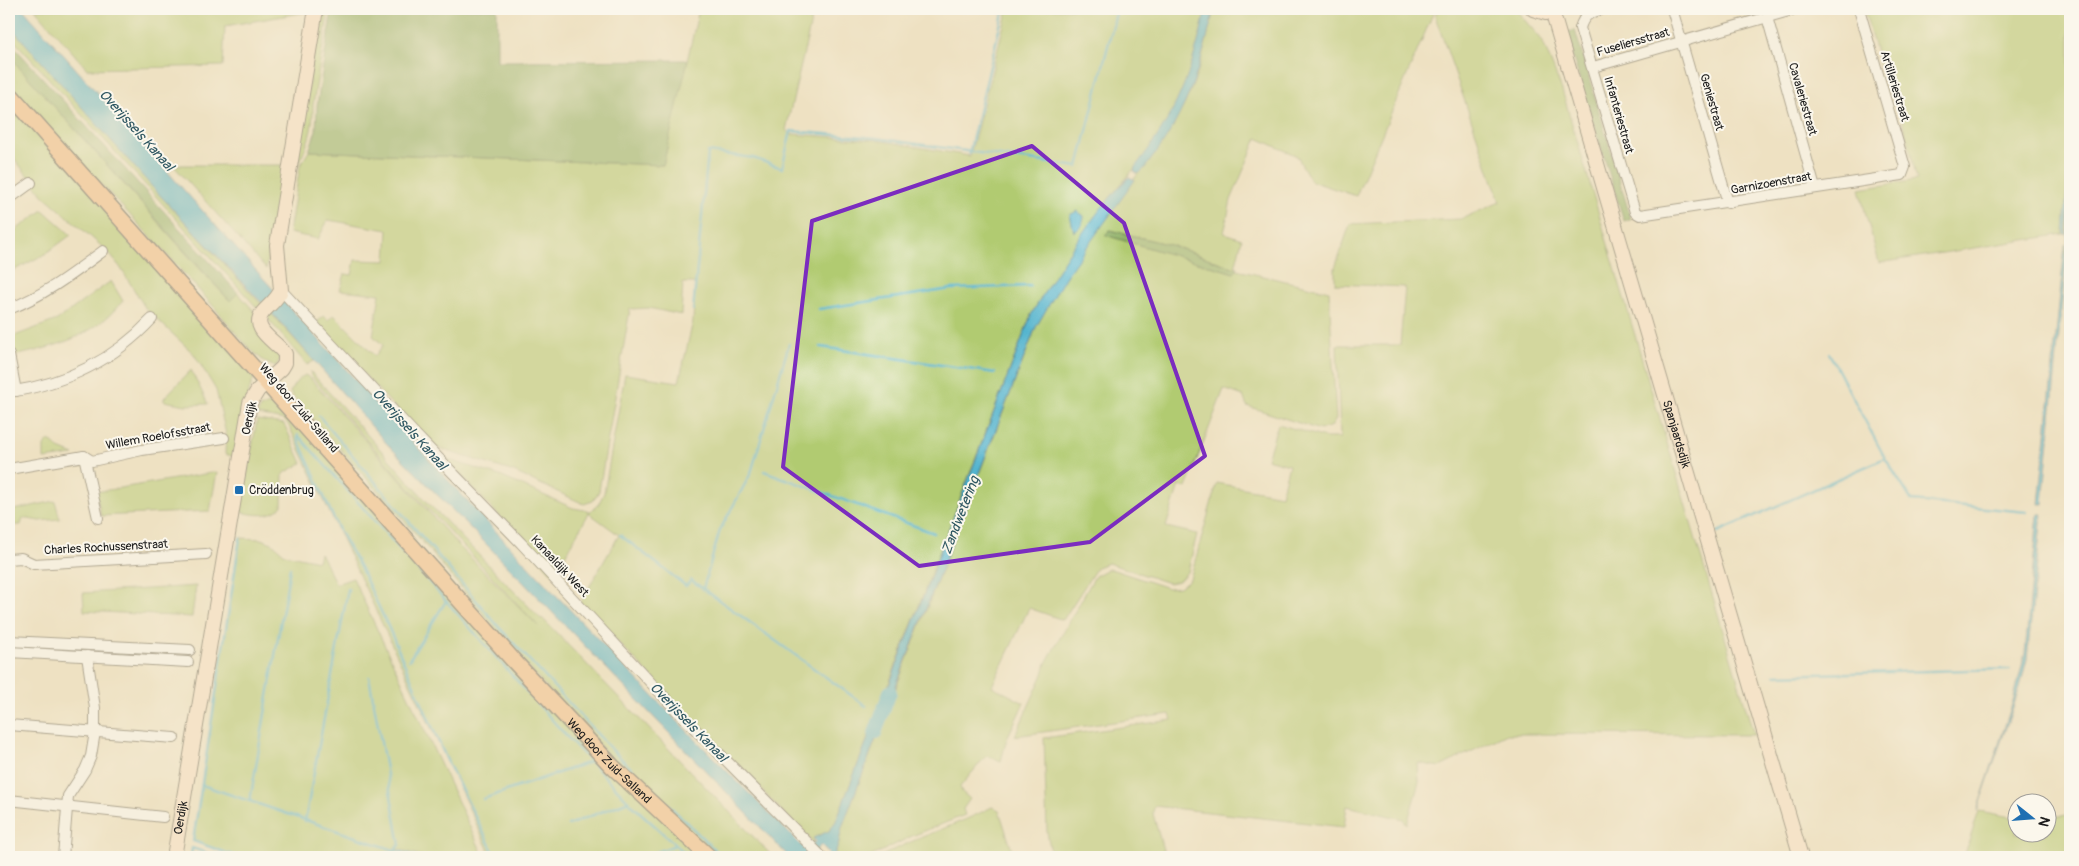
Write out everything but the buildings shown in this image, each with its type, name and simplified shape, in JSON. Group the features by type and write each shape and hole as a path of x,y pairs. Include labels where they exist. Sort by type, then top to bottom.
{"main road":[{"name":"Weg door Zuid-Salland","path":"9,93 269,381 513,660 612,766 709,857"}],"street":[{"path":"280,293 277,245 316,9"},
{"path":"1534,9 1540,12 1553,10"},
{"name":"Infanteriestraat","path":"1603,9 1587,14 1580,28 1635,212 1640,215"},
{"name":"Geniestraat","path":"1672,9 1728,203"},
{"name":"Fuseliersstraat","path":"1593,67 1796,9"},
{"name":"Artilleriestraat","path":"1859,9 1900,147 1904,171"},
{"name":"Spanjaardsdijk","path":"1553,10 1801,857"},
{"name":"Cavaleriestraat","path":"1767,17 1816,188"},
{"name":"Garnizoenstraat","path":"1640,215 1895,177 1902,175 1904,171"},
{"path":"9,199 31,183"},
{"path":"9,309 31,300 56,286 103,251"},
{"name":"Oerdijk","path":"174,857 250,403 254,394 284,366 285,357 282,350 259,328 260,316 280,293"},
{"name":"Kanaaldijk West","path":"280,293 521,542 678,712 816,851"},
{"path":"9,355 12,391 52,383 98,364 127,343 152,319"},
{"name":"Willem Roelofsstraat","path":"9,469 84,456 92,461 142,450 224,438"},
{"path":"84,456 98,518"},
{"name":"Charles Rochussenstraat","path":"9,559 21,558 34,564 206,554"},
{"path":"9,641 190,650"},
{"path":"63,857 68,796 85,770 95,732 95,708 79,645"},
{"path":"9,652 188,662"},
{"path":"9,725 174,738"},
{"path":"9,800 163,817"}],"highlighted area":[{"path":"1032,146 1124,223 1205,456 1090,542 919,566 783,467 812,221"}],"green space":[{"path":"35,9 308,9 307,12 225,26 223,66 87,69"},
{"path":"320,9 329,9 313,105 311,130 296,169"},
{"path":"332,9 497,9 497,61 688,60 663,165 309,151 316,130 317,105"},
{"path":"699,9 814,9 786,130 790,134 876,140 970,156 1008,9 1206,9 1188,75 1168,121 1149,150 1082,235 1031,315 836,821 829,831 814,838 813,843 580,603 619,535 589,513 554,575 446,459 500,476 573,508 590,511 598,505 604,493 625,374 679,382 693,321 695,283 683,283 681,315 649,308 630,309 599,491 593,501 584,504 514,472 431,446 316,323 324,316 328,320 334,315 375,356 383,345 373,336 380,294 340,290 345,274 352,275 355,260 386,261 388,230 328,220 318,239 289,233 300,166 309,151 663,165"},
{"path":"1214,9 1435,9 1356,196 1311,181 1297,156 1257,138 1231,200 1224,233 1242,239 1235,268 1171,245 1110,230 1106,234 1234,273 1237,270 1329,291 1336,419 1332,426 1320,430 1247,406 1243,396 1224,389 1186,488 1179,485 1166,527 1197,534 1188,571 1179,581 1169,583 1108,563 1097,567 1063,620 1029,608 992,686 1024,703 1007,738 1001,761 986,756 960,787 962,792 970,799 963,809 965,815 912,836 870,857 833,857 838,846 842,827 1036,327 1084,249 1163,141 1180,113 1199,69"},
{"path":"1438,9 1515,9 1542,40 1562,90 1754,735 1507,734 1440,767 1418,763 1419,782 1407,824 1403,819 1347,806 1344,827 1154,806 1153,814 1165,857 1052,857 1047,832 1044,738 1172,720 1170,714 1015,736 1043,674 1046,663 1095,576 1108,569 1168,588 1180,587 1190,579 1217,483 1281,495 1289,465 1267,459 1278,424 1325,438 1340,438 1337,345 1400,345 1405,287 1335,284 1335,268 1350,224 1461,219 1500,202 1435,16"},
{"path":"1864,9 2070,9 2070,135 2064,234 1879,263 1859,189 1917,180 1895,90 1887,92"},
{"path":"9,25 154,189 263,306 260,311 9,35"},
{"path":"1575,30 1631,219 1624,221 1565,33"},
{"path":"9,41 238,293 230,301 9,56"},
{"path":"9,56 230,301 238,293 257,314 280,359 276,366 270,365 253,352 164,252 9,85"},
{"path":"9,98 254,377 248,394 238,458 225,454 226,434 216,390 194,354 146,309 120,267 107,251 43,195 9,152"},
{"path":"173,165 283,165 266,269"},
{"path":"2070,192 2070,255 2066,259"},
{"path":"43,210 71,235 45,254 9,273 9,235"},
{"path":"1110,230 1171,245 1235,268 1237,266 1237,270 1234,273 1105,235"},
{"path":"111,281 123,301 103,321 90,330 69,340 47,348 13,356 9,350 9,338 57,320"},
{"path":"270,312 314,361 307,365 268,319 266,316"},
{"path":"191,370 208,404 186,405 164,401 164,398"},
{"path":"310,371 431,506 773,857 716,857 621,769 520,658 411,528 290,393 302,377 305,375 310,378 458,545 538,626 406,485 311,376"},
{"path":"278,400 700,857 492,857 288,424 284,420 257,415 260,408"},
{"path":"257,420 284,424 302,463 283,474 282,506 273,512 262,515 240,512"},
{"path":"49,440 59,449 74,455 44,459 44,446"},
{"path":"217,472 210,511 101,516 96,492"},
{"path":"55,501 60,519 39,521 23,518 21,525 9,525 9,511"},
{"path":"240,538 261,539 272,543 285,554 318,561 320,553 336,584 353,578 484,857 425,857 397,849 394,857 238,857 193,841"},
{"path":"196,586 192,617 84,611 83,593"},
{"path":"992,807 999,810 1014,857 880,857 907,843"},
{"path":"1979,811 2006,816 2006,844 2056,844 2056,816 2070,815 2069,857 1964,857"}],"water":[{"path":"9,9 23,9 214,224 407,436 604,645 806,850 816,841 813,838 829,831 836,821 877,715 884,718 842,827 838,846 833,857 827,857 829,853 821,845 812,855 813,857 789,857 388,445 280,322 154,189 9,25"},
{"path":"1206,9 1214,9 1192,86 1165,140 1147,166 1138,174 1134,171 1135,167 1161,130 1181,92 1195,53"},
{"path":"2070,135 2070,192 2066,235 2064,234"},
{"path":"1129,177 1135,180 1066,276 1036,327 886,711 880,709 1031,315 1088,225"},
{"path":"1077,211 1084,216 1084,219 1074,232 1070,215"},
{"path":"2065,244 2066,259 2043,504 2039,504"},
{"path":"2038,514 2042,514 2027,659 2020,687 1977,811 2014,698 2025,653"}],"waterway":[{"path":"969,153 1004,9"},
{"path":"693,310 708,152 753,158 782,168 791,131 876,138 1078,167 1117,9"},
{"path":"819,309 951,289 1030,286"},
{"path":"703,589 720,530 751,473 789,344"},
{"path":"821,347 995,373"},
{"path":"1829,353 1885,458 1912,501 2027,512"},
{"path":"319,416 498,626 611,749 722,857"},
{"path":"496,857 449,765 387,624 360,567 340,532 298,439 298,435 570,740 632,805 689,857"},
{"path":"1718,532 1885,458"},
{"path":"764,471 934,533"},
{"path":"620,535 686,586 691,580 866,706"},
{"path":"238,857 193,841 240,538"},
{"path":"250,801 290,568"},
{"path":"305,821 348,589"},
{"path":"409,660 446,601"},
{"path":"1774,675 2010,669"},
{"path":"202,785 394,850 400,845 369,677"},
{"name":"Zandwetering","path":"875,733 890,692"},
{"path":"483,799 590,762"},
{"path":"568,825 629,801"},
{"path":"644,857 675,845"},
{"path":"191,857 192,848 219,857"},
{"path":"391,857 394,850 417,857"}],"place":[{"name":"Cröddenbrug","path":"239,490"}],"water label":[{"name":"Overijssels Kanaal","path":"137,130"},
{"name":"Overijssels Kanaal","path":"410,429"},
{"name":"Overijssels Kanaal","path":"689,722"}]}
